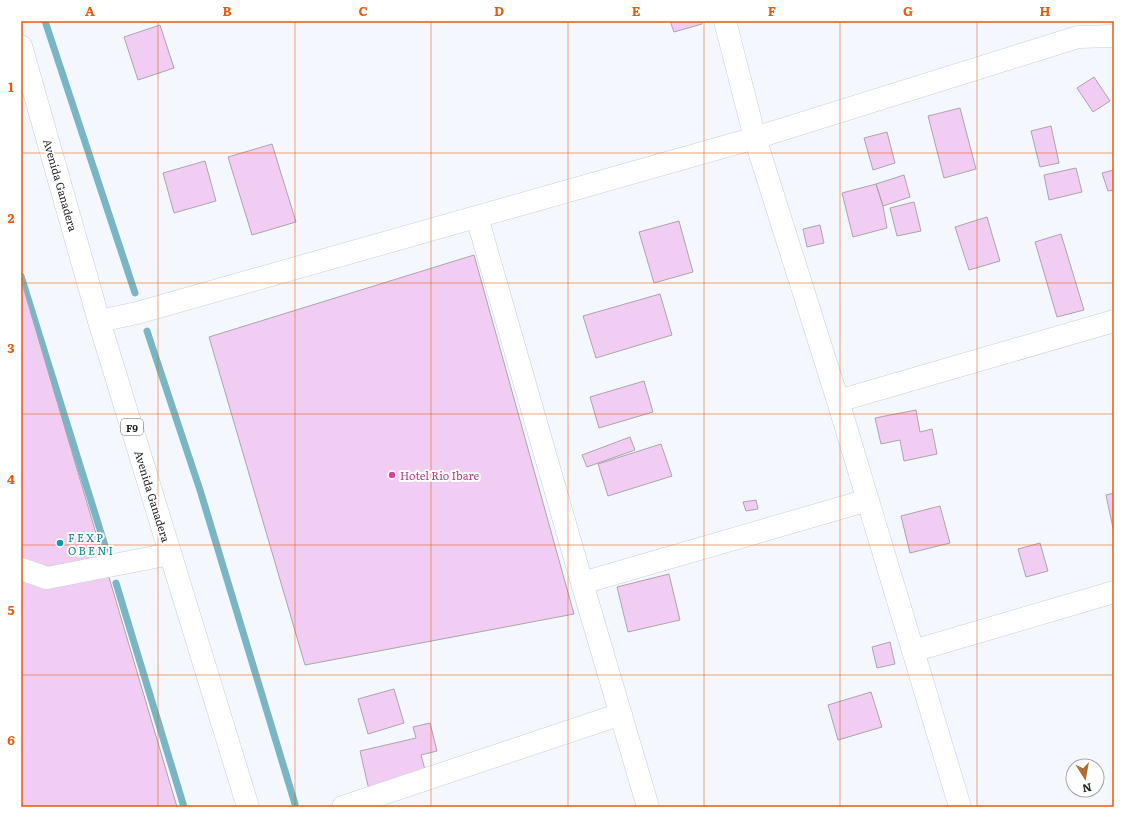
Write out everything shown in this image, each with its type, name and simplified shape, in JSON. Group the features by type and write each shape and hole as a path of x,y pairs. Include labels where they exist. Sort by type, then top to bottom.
{"main road":[{"path":"725,21 755,138 838,401 960,807"},
{"path":"1108,21 1114,30"},
{"path":"99,321 137,313 755,138 1078,37 1114,36"},
{"name":"Avenida Ganadera","path":"21,46 99,321 248,807"},
{"path":"477,217 648,807"},
{"path":"838,401 1114,321"},
{"path":"582,583 868,500"},
{"path":"21,568 47,578 170,554"},
{"path":"913,651 1114,592"},
{"path":"344,807 621,714"}],"building":[{"path":"670,21 701,21 702,24 674,32"},
{"path":"160,25 174,68 138,80 124,37"},
{"path":"1094,77 1110,101 1093,112 1077,88"},
{"path":"960,108 976,169 944,178 928,116"},
{"path":"1051,126 1059,163 1040,167 1031,131"},
{"path":"887,132 895,163 873,170 864,138"},
{"path":"272,144 296,222 252,235 228,157"},
{"path":"205,161 216,201 174,213 163,173"},
{"path":"1076,168 1082,192 1049,200 1044,175"},
{"path":"1114,170 1114,190 1108,191 1102,173"},
{"path":"904,175 910,197 883,206 876,184"},
{"path":"876,184 883,206 887,228 853,237 842,193"},
{"path":"914,202 921,231 897,236 890,208"},
{"path":"987,217 1000,261 969,270 955,227"},
{"path":"679,221 693,272 654,283 639,232"},
{"path":"820,225 824,243 807,247 803,229"},
{"path":"1061,234 1084,310 1057,317 1035,242"},
{"name":"Hotel Rio Ibare","path":"474,255 574,614 305,665 209,337"},
{"name":"F E X P O B E N I","path":"21,280 177,807 21,807"},
{"path":"660,294 672,335 596,358 583,316"},
{"path":"644,381 653,412 599,428 590,397"},
{"path":"916,410 920,432 932,429 937,454 904,461 900,440 881,444 875,418"},
{"path":"630,437 635,450 587,467 582,455"},
{"path":"661,444 672,476 608,496 598,464"},
{"path":"1114,493 1114,533 1106,495"},
{"path":"756,500 758,509 746,511 743,502"},
{"path":"940,506 950,543 910,553 901,516"},
{"path":"1040,543 1048,571 1026,577 1018,549"},
{"path":"669,574 680,620 628,632 617,587"},
{"path":"890,642 895,664 877,668 872,647"},
{"path":"394,689 404,723 368,734 358,699"},
{"path":"871,692 882,727 838,740 828,705"},
{"path":"430,723 437,751 421,755 427,777 369,790 360,751 416,738 413,727"}],"waterway":[{"path":"45,21 135,293"},
{"path":"21,276 106,549"},
{"path":"147,331 200,490 295,804"},
{"path":"116,583 184,807"}],"place":[{"name":"Hotel Rio Ibare","path":"392,475"},
{"name":"F E X P O B E N I","path":"60,543"}]}
